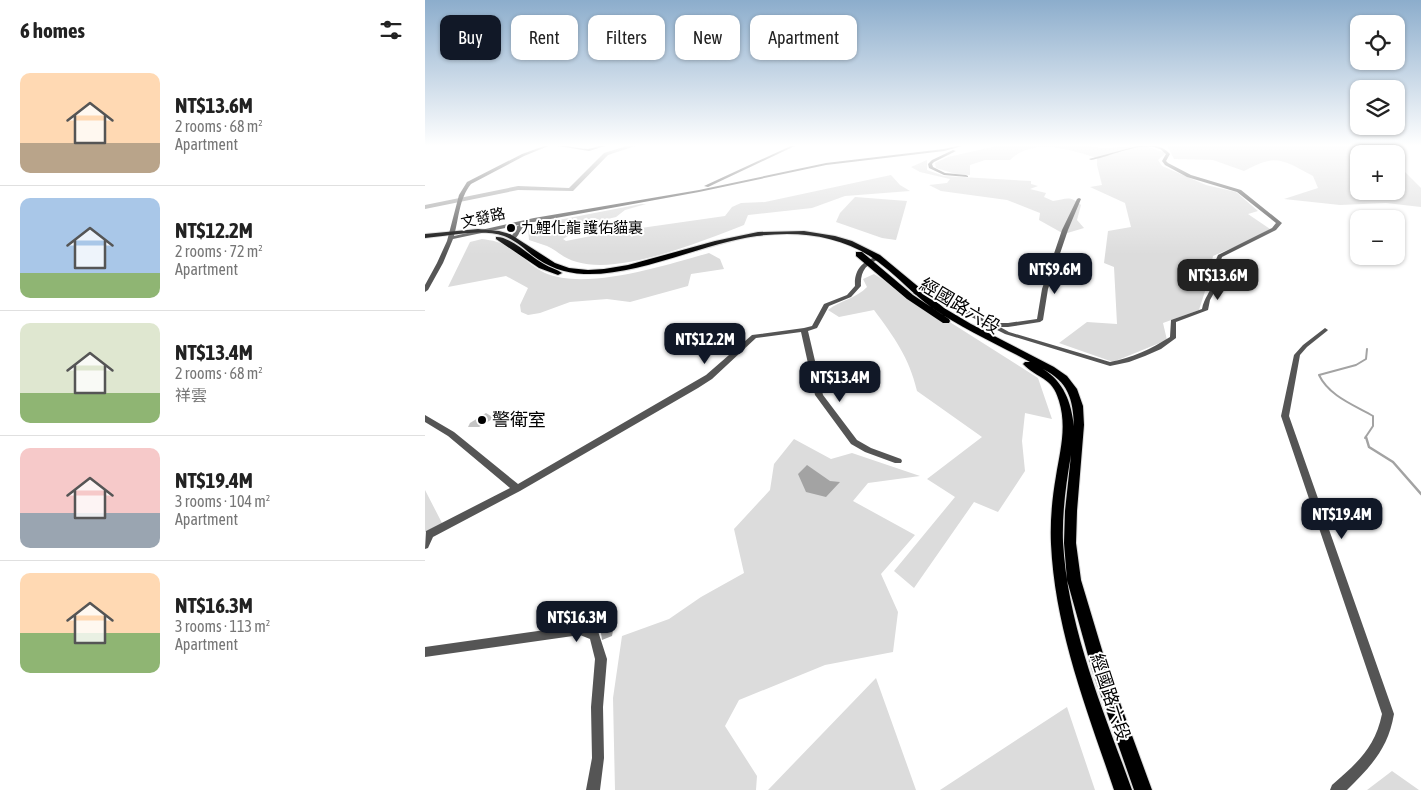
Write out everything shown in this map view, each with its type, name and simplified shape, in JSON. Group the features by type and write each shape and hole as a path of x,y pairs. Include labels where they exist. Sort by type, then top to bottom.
{"main road":[{"name":"經國路六段","path":"451,236 477,232 499,233 514,238 549,267"},
{"name":"經國路六段","path":"451,236 497,237 564,275 608,274 634,269 740,240 777,236 801,236 832,242 874,259 936,315 1037,368 1062,390 1066,405 1069,425 1058,496 1058,550 1068,623 1123,790"},
{"path":"425,238 451,236"},
{"name":"經國路六段","path":"912,294 973,329 1051,369 1064,378 1072,389 1078,406 1079,425 1071,511 1071,553 1074,580 1100,670 1143,790"},
{"path":"1058,550 1071,553"}],"street":[{"path":"425,290 451,236 458,203 469,184 473,182"},
{"path":"693,192 716,182"},
{"name":"文發路","path":"477,232 744,182"},
{"path":"912,294 929,293 1007,333 1110,364 1131,360 1173,338 1173,321 1205,310 1207,300 1216,284 1217,263 1220,256 1275,229 1279,223 1239,191 1209,182"},
{"path":"990,324 1007,325 1040,320 1045,289 1065,230 1079,199"},
{"path":"514,238 519,227 535,220"},
{"path":"425,546 429,534 517,489 695,386 709,377 754,336 815,327 826,305 849,296 857,290 857,275 874,259"},
{"path":"804,330 819,395 854,442 868,450 898,461"},
{"path":"1325,330 1297,355 1285,416 1388,714 1386,729 1380,745 1337,790"},
{"path":"425,418 451,434 517,489"},
{"path":"425,652 580,630 594,635 601,659 597,708 598,758 593,790"}],"shaded area":[{"path":"859,182 897,182 910,191 845,196 812,208 748,215 744,225 685,247 639,260 616,264 595,265 577,262 568,259 547,246 529,240 528,228 543,223 641,204 646,204 625,210 616,217 587,224 563,239 566,241 606,233 725,216 732,207 741,203 765,202"},
{"path":"1031,182 1031,184 1038,186 1030,189 1046,193 1044,197 1053,201 1071,199 1081,205 1077,220 1084,228 1064,234 1039,220 1040,213 1007,200 941,191 929,185"},
{"path":"1101,182 1199,182 1236,192 1258,211 1248,214 1270,229 1251,240 1213,256 1199,310 1163,323 1167,340 1113,362 1059,343 1087,322 1117,324 1114,267 1104,263 1108,231 1131,227 1125,203 1090,187 1102,185"},
{"path":"1315,182 1350,182 1350,200 1405,200 1405,182 1415,182 1421,188 1421,207 1386,203 1340,205 1284,199 1318,188"},
{"path":"855,197 907,201 896,240 882,238 836,222 840,213"},
{"path":"482,239 503,244 539,270 562,278 604,278 671,264 709,253 720,259 724,269 691,274 688,286 630,302 607,299 570,302 540,313 528,315 521,312 520,305 528,288 506,276 448,287 470,242"},
{"path":"874,274 1038,378 1052,419 1025,413 1022,441 1025,471 998,512 974,502 914,588 894,571 955,497 927,479 982,437 917,391 905,358 874,310 839,317 828,310 863,291 867,287 863,279"},
{"path":"794,439 831,459 852,453 920,476 868,483 853,501 915,535 881,574 898,612 893,652 825,665 739,700 725,726 757,776 756,790 615,790 613,698 622,636 669,619 701,597 744,573 734,529 770,490 774,464"},
{"path":"807,465 830,481 840,482 826,497 806,492 798,474"},
{"path":"425,490 442,523 425,532"},
{"path":"616,615 612,636 602,640 600,627 589,626 589,624"},
{"path":"876,678 916,790 768,790"},
{"path":"1067,707 1095,790 940,790"},
{"path":"1392,771 1419,790 1367,790"}],"building":[{"name":"警衛室","path":"486,413 494,418 479,427 468,427 470,423"}],"waterway":[{"path":"425,207 518,188 571,190 579,182"},
{"path":"1365,438 1373,426 1373,416 1335,394 1319,375 1356,365 1366,359 1367,349"},
{"path":"1366,437 1369,447 1393,462 1421,494"}],"place":[{"name":"九鯉化龍 護佑貓裏","path":"511,228"},
{"name":"警衛室","path":"482,420"}]}
